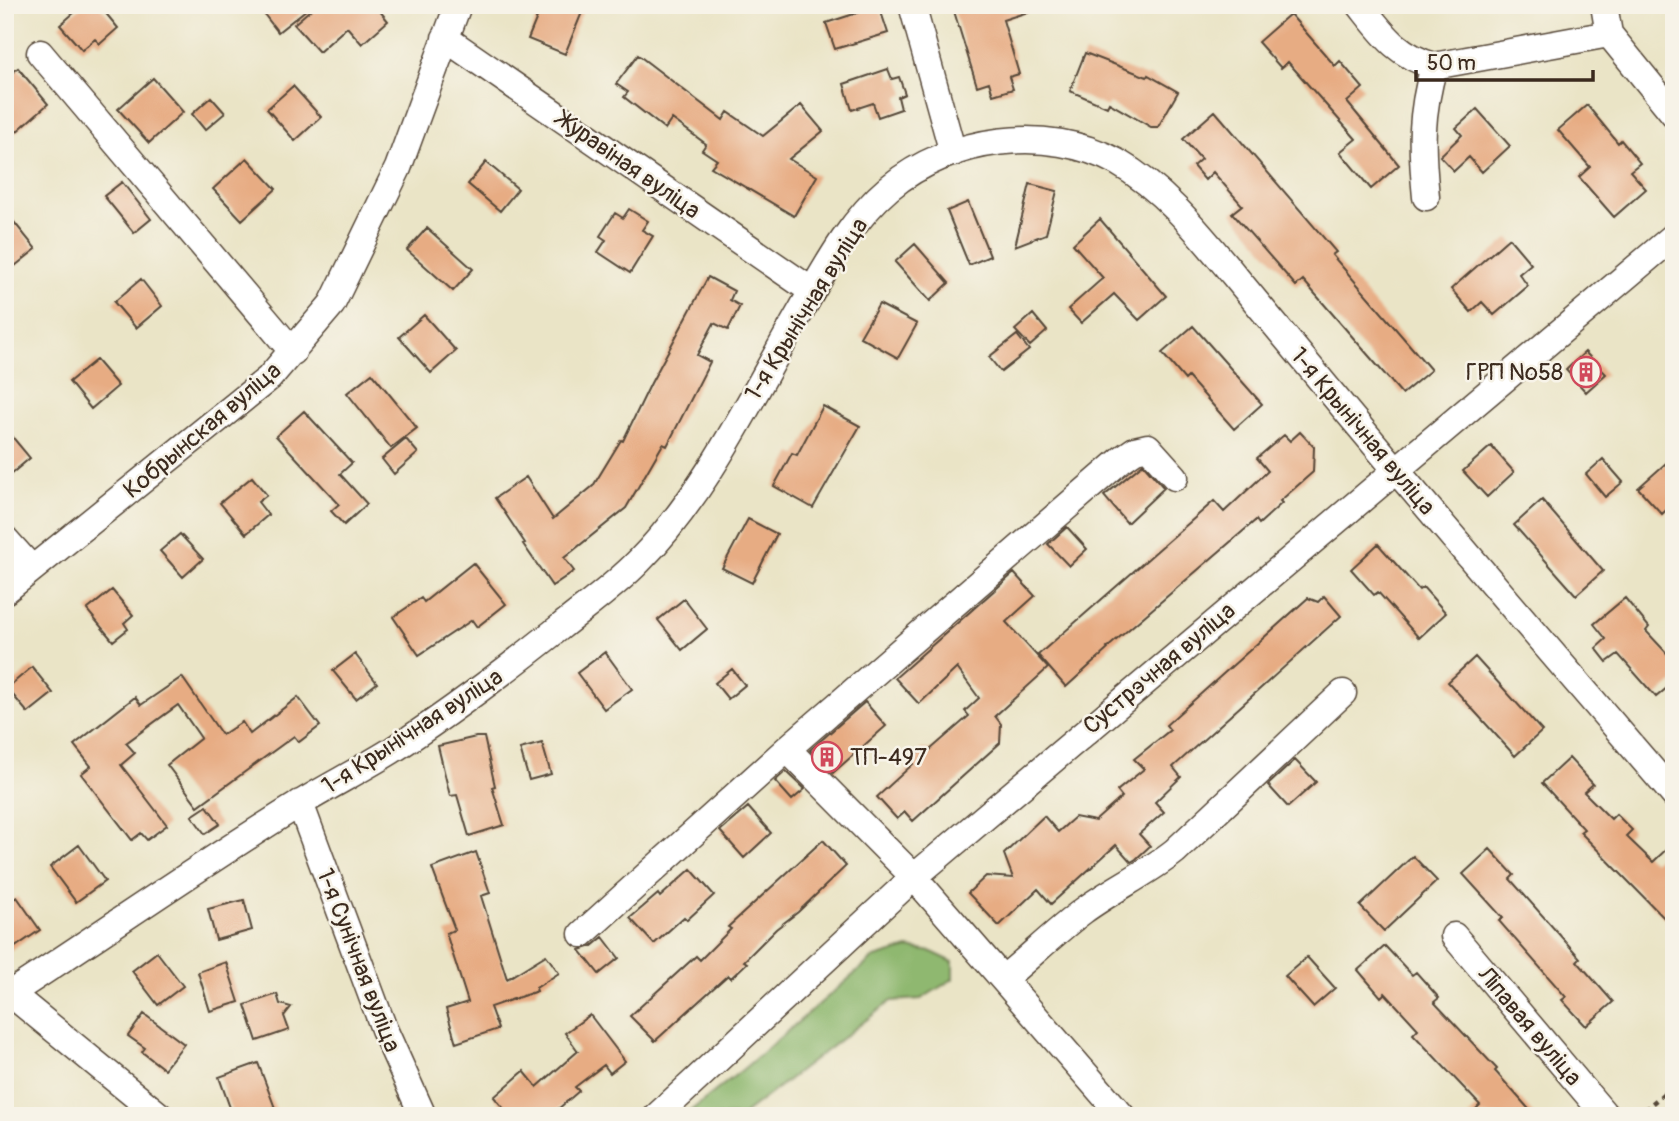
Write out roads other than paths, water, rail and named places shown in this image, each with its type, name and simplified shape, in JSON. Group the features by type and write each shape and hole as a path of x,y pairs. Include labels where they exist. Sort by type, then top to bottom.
{"street":[{"name":"Кобрынская вуліца","path":"5,591 269,378 332,304 398,168 458,5"},
{"path":"912,5 953,153"},
{"path":"1360,5 1399,50 1408,57 1434,66 1609,34"},
{"path":"1604,5 1609,34 1674,114"},
{"name":"Журавіная вуліца","path":"445,38 812,291"},
{"path":"40,53 293,352"},
{"path":"1426,197 1421,135 1426,95 1434,66"},
{"name":"1-я Крынічная вуліца","path":"8,991 300,803 387,753 464,701 637,564 661,538 708,472 812,291 855,224 878,198 907,174 953,153 1010,141 1062,142 1102,155 1138,176 1184,217 1674,795"},
{"name":"Сустрэчная вуліца","path":"657,1116 914,877 1674,236"},
{"path":"582,934 787,749 1122,459 1135,450 1148,447 1175,477"},
{"path":"5,539 32,569"},
{"path":"1003,979 1082,912 1118,887 1156,866 1175,851 1343,693"},
{"path":"787,749 914,877 1122,1116"},
{"name":"1-я Сунічная вуліца","path":"300,803 384,1029 423,1116"},
{"name":"Ліпавая вуліца","path":"1454,936 1606,1116"},
{"path":"8,991 160,1116"}],"place":[{"name":"ГРП №58","path":"1586,372"},
{"name":"ТП-497","path":"827,757"}]}
